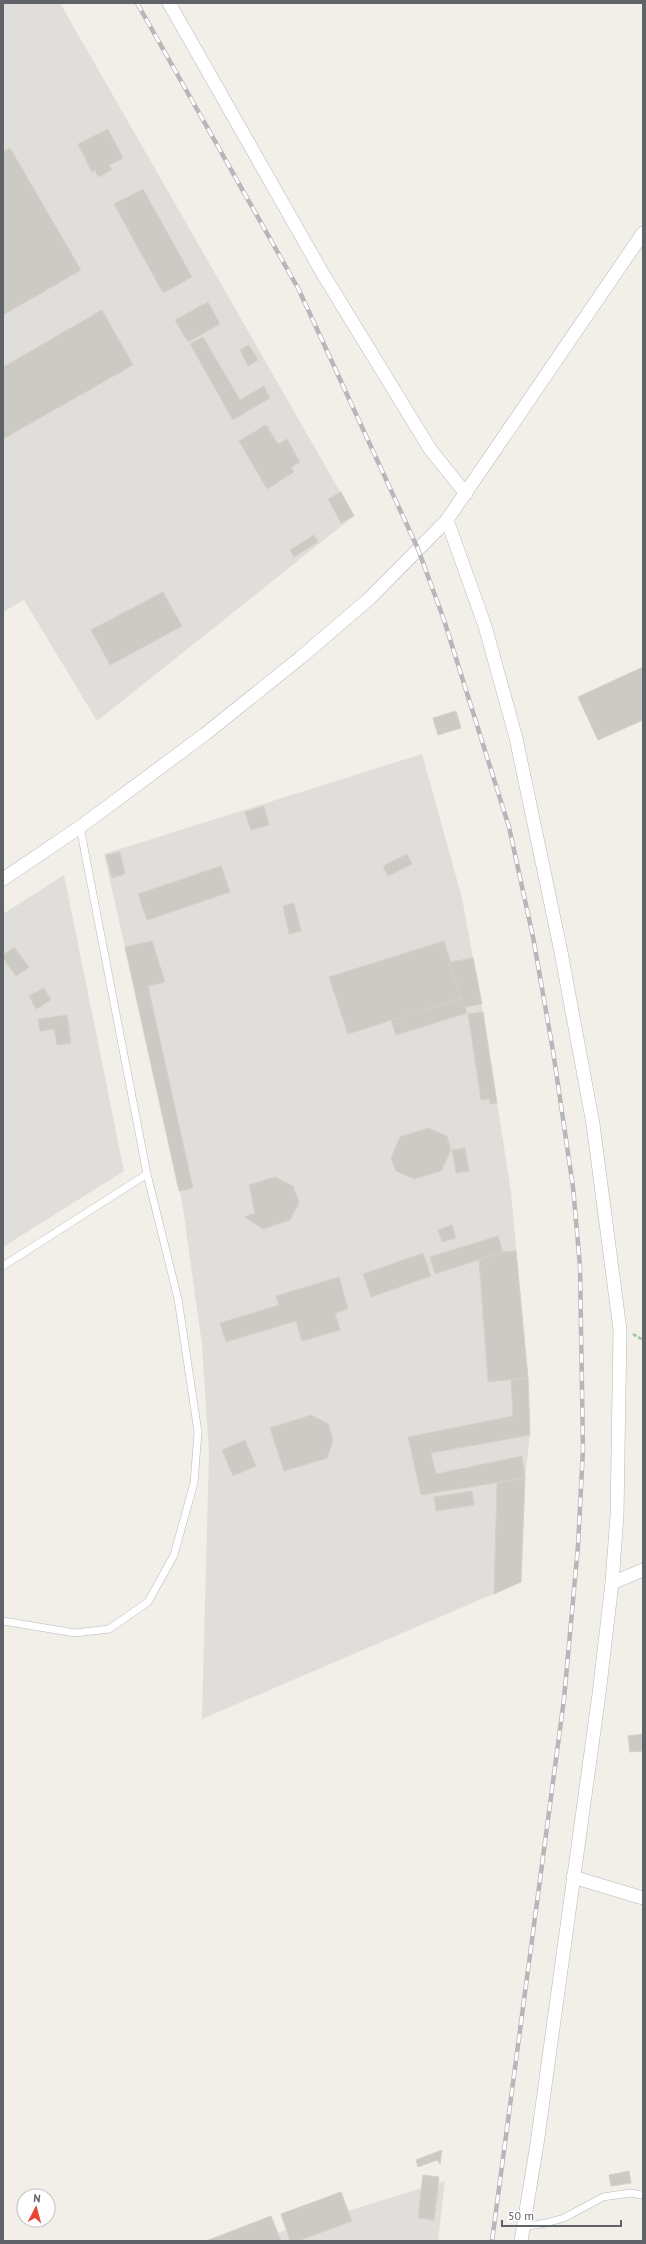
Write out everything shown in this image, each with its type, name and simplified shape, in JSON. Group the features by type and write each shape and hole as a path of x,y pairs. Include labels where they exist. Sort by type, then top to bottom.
{"street":[{"path":"169,3 323,274 430,449 466,494"},
{"path":"3,879 80,827 204,735 300,658 370,598 447,520 643,233"},
{"path":"447,520 485,626 516,738 561,952 593,1124 620,1330 617,1515 612,1583 537,2144 521,2241"},
{"path":"612,1583 643,1570"},
{"path":"573,1877 643,1898"}],"lane":[{"path":"3,1621 74,1633 110,1629 148,1602 174,1555 194,1482 198,1432 178,1298 147,1174 80,827"},
{"path":"3,1266 147,1174"},
{"path":"523,2227 546,2224 564,2218 603,2197 630,2193 643,2195"}],"shaded area":[{"path":"3,3 60,3 354,516 97,721 24,600 3,612"},
{"path":"422,754 462,898 483,1012 511,1192 528,1378 530,1435 525,1478 521,1582 202,1719 209,1453 202,1345 182,1201 104,854"},
{"path":"64,875 124,1171 3,1247 3,914"},
{"path":"445,2181 438,2241 251,2241"}],"building":[{"path":"108,129 123,158 109,165 112,170 98,177 95,170 92,172 78,144"},
{"path":"10,148 81,270 3,315 3,152"},
{"path":"143,189 192,277 163,293 114,204"},
{"path":"208,302 220,324 188,342 175,320"},
{"path":"102,310 133,365 3,439 3,367"},
{"path":"203,337 240,400 264,386 270,398 233,420 190,344"},
{"path":"249,345 258,360 248,366 240,350"},
{"path":"266,425 278,444 287,439 300,462 291,467 294,472 267,489 239,441"},
{"path":"341,492 354,516 341,523 328,499"},
{"path":"314,535 318,542 294,557 290,550"},
{"path":"163,592 182,626 110,665 91,630"},
{"path":"643,667 643,720 598,740 578,697"},
{"path":"456,711 461,728 438,735 433,718"},
{"path":"264,806 269,825 251,830 245,812"},
{"path":"120,852 125,874 112,878 106,855"},
{"path":"407,854 412,864 388,876 383,866"},
{"path":"221,866 230,892 147,920 138,894"},
{"path":"294,903 301,931 289,934 283,906"},
{"path":"152,941 165,982 148,986 193,1188 179,1191 125,947"},
{"path":"444,941 462,998 348,1034 329,977"},
{"path":"14,947 29,967 16,976 3,958 3,955"},
{"path":"473,958 482,1004 464,1007 450,962"},
{"path":"44,988 51,1000 36,1009 29,996"},
{"path":"462,998 467,1013 396,1035 391,1020"},
{"path":"483,1012 497,1103 490,1104 489,1099 481,1100 468,1014"},
{"path":"67,1015 71,1043 57,1045 54,1029 40,1031 38,1019"},
{"path":"428,1128 447,1136 451,1150 441,1171 414,1179 396,1171 391,1158 400,1137"},
{"path":"465,1148 469,1171 456,1173 452,1150"},
{"path":"275,1177 293,1186 299,1202 290,1220 263,1229 244,1217 255,1213 249,1185"},
{"path":"452,1225 456,1238 442,1242 438,1230"},
{"path":"498,1236 503,1252 435,1274 430,1257"},
{"path":"516,1251 528,1378 488,1382 479,1260 503,1252"},
{"path":"423,1253 431,1276 371,1297 363,1274"},
{"path":"339,1277 348,1309 335,1313 340,1330 302,1341 296,1321 226,1342 220,1323 279,1305 276,1296"},
{"path":"528,1378 530,1435 431,1453 436,1474 522,1456 525,1478 421,1495 408,1437 513,1416 511,1380"},
{"path":"311,1415 328,1424 333,1440 327,1458 284,1471 270,1428"},
{"path":"245,1440 256,1466 233,1476 222,1450"},
{"path":"525,1478 521,1582 494,1594 497,1483"},
{"path":"472,1491 474,1505 436,1511 434,1497"},
{"path":"643,1734 643,1751 630,1752 628,1736"},
{"path":"442,2150 440,2164 437,2160 418,2167 416,2160"},
{"path":"629,2171 631,2183 611,2186 609,2175"},
{"path":"423,2175 439,2177 434,2220 418,2218"},
{"path":"341,2192 352,2221 298,2241 290,2241 281,2214"},
{"path":"271,2216 281,2241 206,2241"}],"railway":[{"path":"137,3 299,290 418,549 444,620 509,827 533,937 553,1051 573,1187 580,1266 583,1449 578,1546 564,1699 492,2241"}]}
